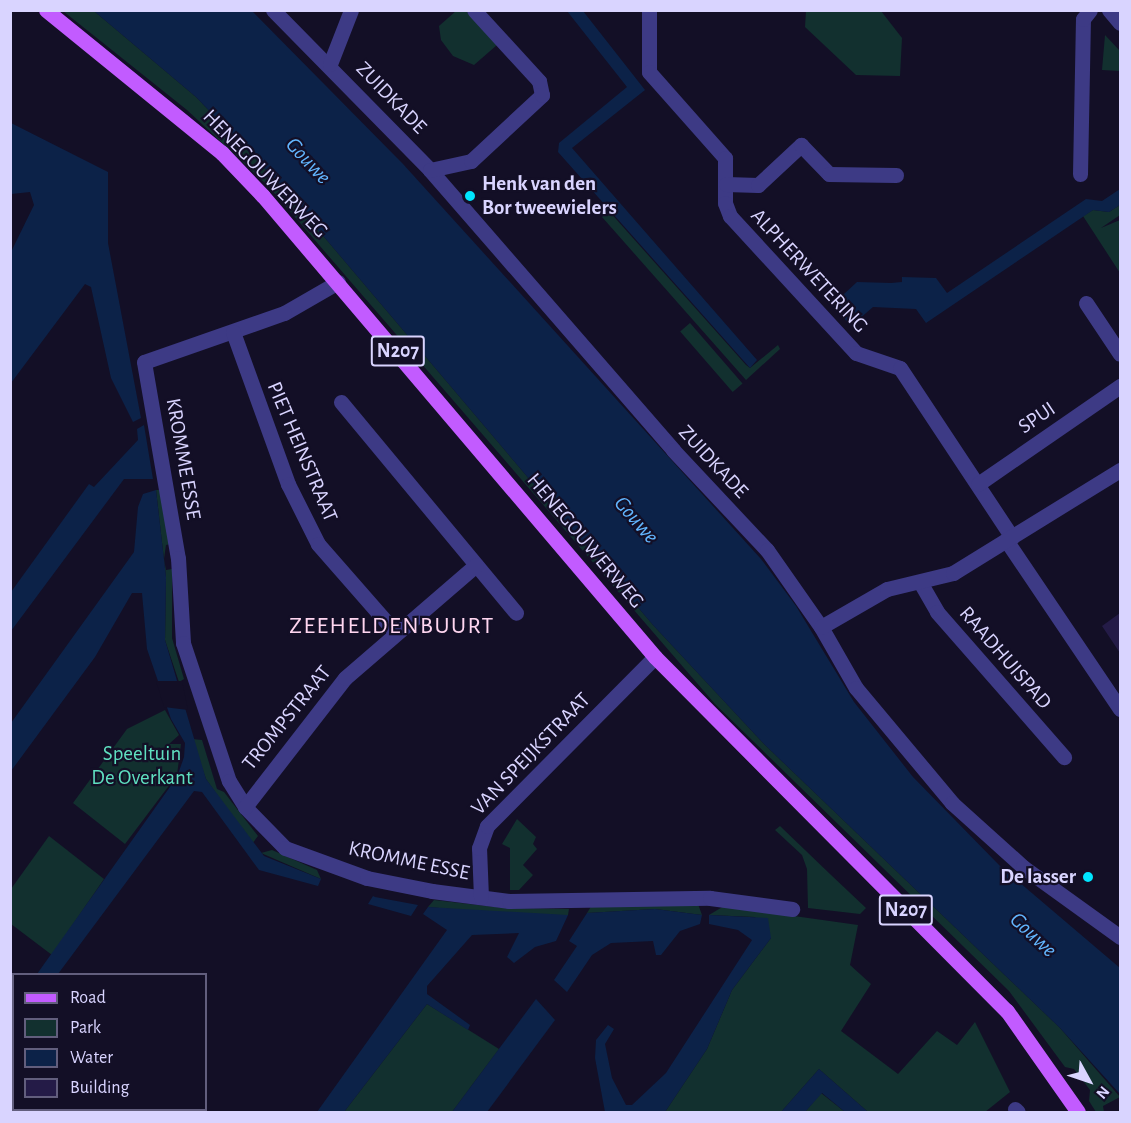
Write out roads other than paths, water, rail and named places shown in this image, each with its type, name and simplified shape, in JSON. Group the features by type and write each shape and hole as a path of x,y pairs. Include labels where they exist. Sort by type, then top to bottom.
{"main road":[{"name":"HENEGOUWERWEG","path":"46,10 222,153 338,282 655,657 815,823 977,977 1007,1011 1078,1113"}],"street":[{"name":"ZUIDKADE","path":"273,10 330,64 430,170 673,450 767,550 821,627 856,688 952,803 1023,867 1120,937"},
{"path":"330,64 351,10"},
{"path":"430,170 471,161 542,95 539,81 474,10"},
{"name":"ALPHERWETERING","path":"649,10 649,72 725,158 725,203 733,220 856,353 900,368 978,484 1009,538 1120,709"},
{"path":"1080,174 1083,19 1089,10"},
{"path":"1109,10 1120,24"},
{"name":"ALPHERWETERING","path":"726,184 758,185 801,145 829,174 896,175"},
{"path":"233,332 289,311 338,282"},
{"path":"1086,303 1120,354"},
{"name":"KROMME ESSE","path":"233,332 144,362 179,564 183,643 229,781 245,807 285,848 367,878 481,897 699,898 792,909"},
{"name":"PIET HEINSTRAAT","path":"233,332 284,473 318,544 395,632"},
{"name":"SPUI","path":"978,484 1120,386"},
{"path":"341,402 516,613"},
{"path":"821,627 887,589 953,573 1120,470"},
{"name":"TROMPSTRAAT","path":"245,807 345,678 395,632 476,565"},
{"name":"RAADHUISPAD","path":"920,582 937,612 1064,757"},
{"name":"VAN SPEIJKSTRAAT","path":"481,897 479,848 487,826 655,657"}],"water":[{"name":"Gouwe","path":"94,11 252,11 403,164 761,559 796,606 854,702 913,777 1000,866 1120,968 1120,1094 1060,1028 765,745 653,625 275,179 196,97"},
{"path":"567,11 583,11 645,90 572,148 757,360 750,368 558,152 559,143 627,87"},
{"path":"11,123 108,172 108,243 141,418 133,422 111,378 91,287 85,284 11,383 10,254 34,205 30,192 11,194"},
{"path":"1120,189 1120,205 1109,212 1093,210 926,323 916,309 873,307 851,326 832,305 857,282 902,282 902,277 936,278 947,293 1086,199 1102,201"},
{"path":"144,425 153,479 124,479 11,631 11,592 89,484 94,487 138,440 137,429"},
{"path":"156,490 166,577 165,640 206,779 264,856 321,879 318,886 259,870 202,792 194,791 59,973 38,973 177,777 184,757 185,743 171,719 147,649 142,593 132,593 95,657 11,771 11,723 134,552 138,507 143,494"},
{"path":"373,896 418,905 411,916 368,904"},
{"path":"428,907 568,915 556,941 535,947 514,963 507,957 519,933 472,935 427,986 427,994 470,1025 468,1030 427,1004 344,1112 317,1112 447,930 423,914"},
{"path":"655,909 702,915 700,924 680,931 661,955 656,955 653,941 611,943 592,955 567,992 554,980 577,946 569,941 587,913"},
{"path":"709,915 768,918 771,938 732,990 707,1049 665,1112 605,1112 595,1058 596,1040 608,1025 614,1029 605,1044 612,1078 626,1105 632,1105 666,1073 752,940 738,930 709,924"},
{"path":"536,999 555,1020 487,1112 452,1112"},
{"path":"819,1069 868,1112 845,1112 822,1093 805,1112 781,1112"}],"place":[{"name":"Henk van den Bor tweewielers","path":"470,196"},
{"name":"De lasser","path":"1088,877"}],"district":[{"name":"ZEEHELDENBUURT","path":"392,627"}],"park label":[{"name":"Speeltuin De Overkant","path":"142,766"}]}
